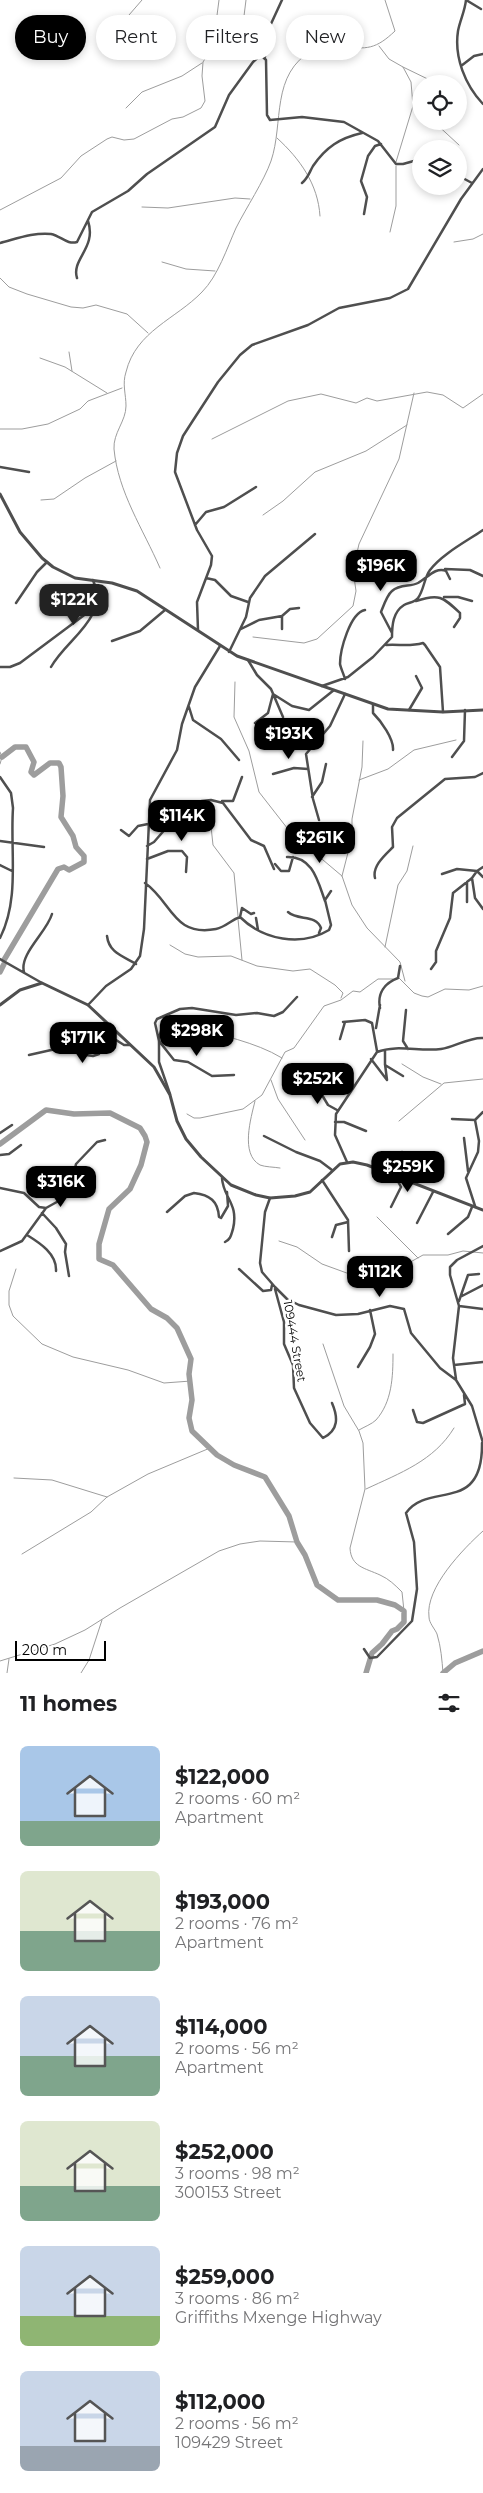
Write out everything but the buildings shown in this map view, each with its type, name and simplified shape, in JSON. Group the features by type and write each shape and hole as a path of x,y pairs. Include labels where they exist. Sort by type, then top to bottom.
{"street":[{"path":"275,15 282,0"},
{"path":"481,9 466,0 458,41 461,66 474,93 483,104"},
{"path":"461,66 474,56 483,54"},
{"path":"0,243 34,235 50,234 74,243 81,237 95,209 128,191 147,174 215,127 234,86 255,60"},
{"path":"265,60 268,91 267,116 270,120 310,117 344,122 381,144 396,164 412,161"},
{"path":"302,183 309,177 316,163 339,140 362,133"},
{"path":"364,214 368,197 361,181 368,156 375,146 381,144"},
{"path":"198,632 197,602 212,556 195,525 175,478 175,461 183,436 223,376 240,355 252,345 308,324 339,308 390,298 408,289 472,183 483,169"},
{"path":"467,180 472,183"},
{"path":"77,278 76,268 89,243 88,222"},
{"path":"0,467 29,472"},
{"path":"195,525 206,512 224,507 256,486"},
{"path":"0,494 20,532 47,562 64,574 112,583 137,591 229,652 373,705 407,711 483,710"},
{"path":"414,601 425,585 430,570 448,554 483,530"},
{"path":"229,652 246,617 248,602 267,574 315,534"},
{"path":"16,603 37,572 47,562"},
{"path":"443,569 450,579"},
{"path":"392,634 381,612 391,591 404,584 419,582 428,575 443,569 470,570 483,576"},
{"path":"206,578 215,580 231,596 248,602"},
{"path":"51,667 86,624 95,607 97,594 93,580"},
{"path":"322,686 345,679 385,645 392,634 392,623 404,605 429,597 458,597 472,600"},
{"path":"442,598 460,614 460,618 454,628"},
{"path":"0,667 10,668 20,663 95,607"},
{"path":"240,629 259,620 282,616 290,609 298,608"},
{"path":"112,642 140,631 165,610"},
{"path":"345,679 340,664 350,622 353,616 365,610"},
{"path":"282,616 282,629"},
{"path":"385,645 400,643 414,646 423,643 425,645 440,667 443,712"},
{"path":"88,1005 106,986 136,964 140,956 144,937 148,824 151,797 177,750 182,724 195,687 220,646"},
{"path":"248,660 255,673 269,685 283,717"},
{"path":"407,711 412,708 422,688 416,676"},
{"path":"273,694 292,706 309,710 334,690"},
{"path":"255,723 268,713 273,694"},
{"path":"319,820 312,797 307,752 330,726 345,694"},
{"path":"373,705 373,713 392,740 393,750"},
{"path":"189,706 194,721 221,739 239,760"},
{"path":"452,757 464,741 465,710"},
{"path":"312,797 322,782 326,764"},
{"path":"273,774 294,768 308,769"},
{"path":"375,878 377,866 393,847 392,827 397,818 445,779 475,777 483,773"},
{"path":"147,846 154,842 174,817 186,808 208,800 233,801 242,777"},
{"path":"0,778 12,797 12,872 9,918 0,938"},
{"path":"220,801 225,804 251,840 264,846 272,861 281,871 289,871 293,857"},
{"path":"121,830 130,836 138,826 148,824"},
{"path":"0,841 44,847"},
{"path":"147,859 168,851 182,851 187,857 186,872"},
{"path":"240,917 258,932 270,937 306,937 328,931 330,927 325,903 316,874 304,860 287,857"},
{"path":"272,861 274,869"},
{"path":"0,865 12,872"},
{"path":"431,969 436,962 436,951 450,918 453,893 483,867"},
{"path":"442,874 457,869 477,871 483,877"},
{"path":"472,878 475,898 483,910"},
{"path":"467,882 467,902"},
{"path":"146,883 161,898 173,916 185,925 197,929 217,929 240,917 242,908 251,914 254,913"},
{"path":"325,903 331,891"},
{"path":"288,912 299,918 314,920 320,924 319,933"},
{"path":"24,972 25,960 35,942 47,928 52,914"},
{"path":"256,918 258,932"},
{"path":"107,936 109,946 114,952 136,964"},
{"path":"0,960 88,1005 154,1067 170,1095"},
{"path":"375,1032 381,992 386,983 398,978 400,966"},
{"path":"0,1005 20,990 42,983"},
{"path":"297,997 283,1012 274,1016 257,1014 236,1015 192,1008 180,1009 157,1018 155,1023 159,1040 159,1062 180,1127 186,1139 222,1178 241,1190 270,1198 305,1194 332,1170 346,1162 367,1165 483,1210"},
{"path":"406,1010 403,1041 408,1049"},
{"path":"159,1040 165,1016"},
{"path":"340,1039 344,1022 368,1021 373,1025 377,1052"},
{"path":"346,1162 336,1141 335,1122 337,1110 352,1092 377,1052 385,1050 441,1049 474,1038 483,1038"},
{"path":"29,1055 60,1048 93,1056 99,1054 101,1045 105,1042 116,1040 130,1045"},
{"path":"159,1040 174,1060 188,1062 212,1076 234,1075"},
{"path":"372,1059 387,1080 385,1050"},
{"path":"385,1064 403,1076"},
{"path":"296,1067 310,1075 326,1102 337,1110"},
{"path":"452,1119 475,1120 483,1112"},
{"path":"448,1234 468,1217 474,1207 466,1178 478,1152 479,1141 475,1120"},
{"path":"335,1122 344,1122 366,1131"},
{"path":"0,1133 12,1125"},
{"path":"264,1136 296,1152 320,1161 332,1170"},
{"path":"464,1138 468,1171"},
{"path":"0,1251 22,1241 46,1208 66,1196 76,1164 98,1142 105,1140"},
{"path":"0,1155 9,1154 21,1144"},
{"path":"391,1207 401,1187 395,1176 402,1152"},
{"path":"222,1178 234,1207 234,1223 231,1236 224,1242"},
{"path":"322,1180 348,1222 349,1251"},
{"path":"0,1188 24,1193 39,1207 46,1208"},
{"path":"167,1212 185,1196 194,1193 215,1201 221,1218 228,1206 227,1192"},
{"path":"417,1223 433,1192"},
{"path":"270,1198 265,1212 260,1263 262,1272 275,1287 292,1303 344,1315 390,1306 404,1309 415,1338 440,1368 456,1380"},
{"path":"42,1213 55,1226 66,1244 65,1252 70,1276"},
{"path":"332,1237 336,1225 348,1222"},
{"path":"28,1235 45,1248 55,1262 56,1271"},
{"path":"459,1304 450,1275 450,1267 457,1260 483,1246"},
{"path":"239,1269 263,1291 271,1290 272,1284"},
{"path":"364,1649 370,1658 377,1657 412,1620 417,1589 414,1542 406,1513 415,1505 438,1496 458,1493 468,1487 481,1465 482,1442 477,1418 456,1380 454,1366 459,1304 468,1275 479,1274"},
{"path":"462,1296 483,1285"},
{"name":"109444 Street","path":"275,1287 284,1322 284,1344 292,1365 294,1388 310,1423 320,1437 326,1437 337,1422 332,1403"},
{"path":"459,1304 483,1309"},
{"path":"358,1367 370,1347 375,1334 370,1310"},
{"path":"454,1366 483,1362"},
{"path":"413,1410 417,1422 422,1424 465,1404 461,1389"}],"waterway":[{"path":"129,15 142,0"},
{"path":"0,210 61,178 81,156 107,139 112,137 124,140 134,139 172,119 183,117 201,108 205,101 202,76 203,62 213,46 219,0"},
{"path":"244,15 246,0"},
{"path":"160,568 132,510 116,465 114,443 124,417 126,406 124,381 131,358 138,346 148,336 192,302 213,278 236,228 271,161 275,146 281,100 290,72 299,60 313,50 326,56 341,46 365,48 382,42 395,31 385,0"},
{"path":"379,46 389,59 403,67 411,82 413,106 396,162"},
{"path":"126,108 142,92 182,76 202,63"},
{"path":"403,67 419,75"},
{"path":"443,130 454,140"},
{"path":"277,138 300,163 312,183 319,204 320,216"},
{"path":"390,232 396,206 396,166"},
{"path":"142,207 168,208 235,198 250,199"},
{"path":"454,242 473,239 483,234"},
{"path":"162,262 186,269 215,271"},
{"path":"0,278 9,287 71,307 83,308 96,305 127,314 148,333"},
{"path":"69,352 72,371"},
{"path":"40,358 65,367 107,393"},
{"path":"0,429 22,429 48,424 80,409 88,401 122,388"},
{"path":"212,439 288,401 321,394 356,403 367,398 377,401 427,392 443,395 463,408 483,394"},
{"path":"253,637 304,643 317,639 353,606 356,591 353,570 359,544 399,459 414,393"},
{"path":"263,515 283,501 315,472 366,451 407,425"},
{"path":"41,500 54,499 85,478 116,461"},
{"path":"235,682 234,717 249,751 259,792 291,833 342,876 352,905 367,928 400,962 405,981"},
{"path":"359,780 388,769 414,750 456,740"},
{"path":"342,876 352,837 352,819 362,767 363,741"},
{"path":"2,757 15,747 26,747 34,762 31,772 34,775 50,763 59,763 61,767 63,796 61,817 73,836 76,847 84,856 84,862 69,870 64,867 58,869 4,960"},
{"path":"0,752 2,757 0,764"},
{"path":"209,808 213,845 234,873 238,916"},
{"path":"385,947 398,885 407,871 413,846"},
{"path":"238,919 242,960"},
{"path":"170,945 185,954 198,957 231,956 257,966 293,971 310,969 335,985 343,993 341,998"},
{"path":"0,972 4,964"},
{"path":"399,978 414,993 428,997 445,989 469,990 483,986"},
{"path":"187,1114 194,1118 200,1118 243,1109 262,1095 285,1052 294,1048 324,1006 341,1000 353,991 360,992 378,979 393,979"},
{"path":"192,1025 260,1047 282,1058"},
{"path":"402,1064 423,1077 441,1084"},
{"path":"399,1121 444,1083 483,1079"},
{"path":"271,1080 278,1099 305,1140"},
{"path":"255,1101 248,1135 250,1153 260,1165 280,1168"},
{"path":"0,1144 46,1110 74,1114 110,1113 140,1128 147,1142 141,1165 130,1189 109,1209 99,1244 99,1259 113,1265 151,1309 167,1318 177,1328 191,1359 189,1374 192,1400 189,1418 192,1431 217,1455 234,1465 265,1477 289,1516 297,1542 305,1555 317,1585 338,1600 377,1600 395,1605 404,1611 404,1622 392,1631 372,1653 366,1673"},
{"path":"377,1217 418,1258"},
{"path":"279,1241 297,1247 322,1264 366,1280 396,1270 423,1255 448,1255 463,1251 483,1253"},
{"path":"16,1269 9,1291 9,1305 13,1316 42,1344 73,1357 128,1370 164,1383 191,1381"},
{"path":"323,1344 344,1406 359,1431 363,1443 365,1489 350,1548 351,1554 360,1566 386,1578 402,1592 404,1611"},
{"path":"359,1430 376,1420 385,1405 391,1389 393,1354"},
{"path":"366,1489 426,1458 437,1449 454,1428"},
{"path":"22,1554 91,1512 107,1497 148,1474 210,1448"},
{"path":"14,1478 52,1480 107,1497"},
{"path":"443,1673 437,1634 429,1619 429,1606 433,1594 447,1570 456,1558 483,1531"},
{"path":"0,1661 55,1644 85,1630 219,1551 240,1544 260,1541 297,1542"},
{"path":"81,1673 89,1660 102,1620"},
{"path":"443,1673 455,1663 483,1651"},
{"path":"7,1673 9,1659"}]}
